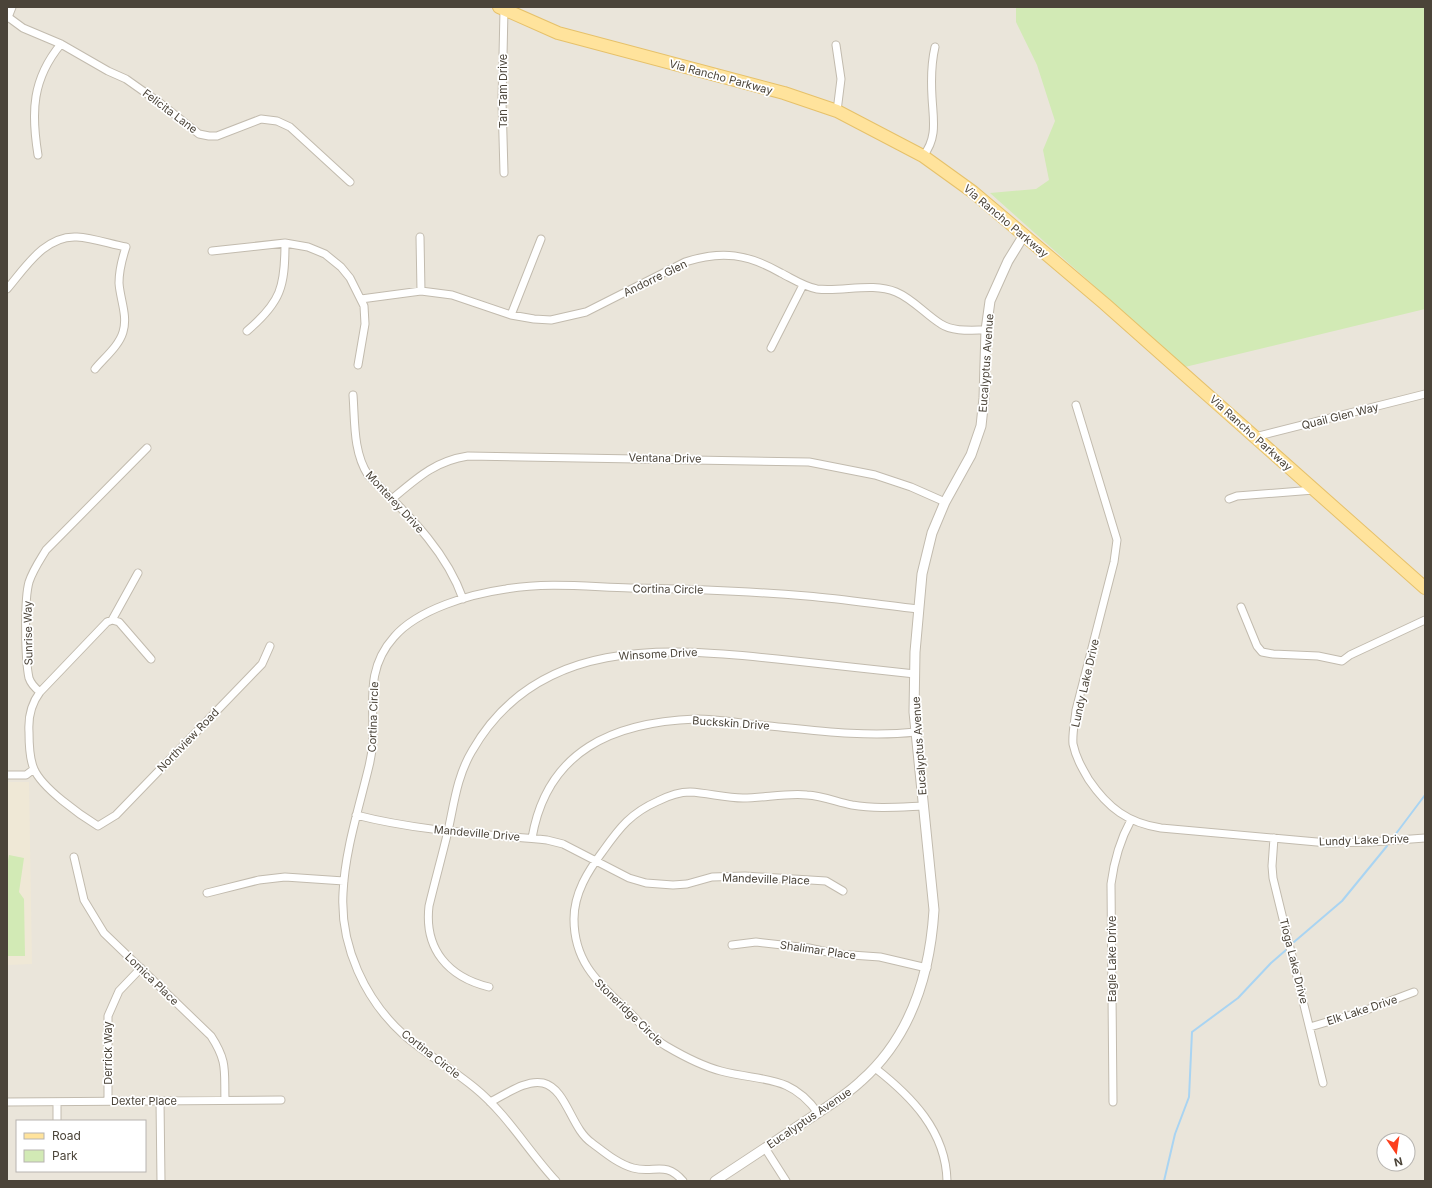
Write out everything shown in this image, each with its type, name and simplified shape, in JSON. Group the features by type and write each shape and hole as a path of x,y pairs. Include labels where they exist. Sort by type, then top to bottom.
{"main road":[{"name":"Via Rancho Parkway","path":"502,8 558,33 784,93 837,111 923,156 973,192 1105,304 1425,588"}],"street":[{"path":"7,17 11,7"},
{"name":"Tan Tam Drive","path":"502,8 504,173"},
{"name":"Felicita Lane","path":"7,17 23,28 61,44 108,71 126,79 160,103 199,134 218,136 261,119 277,121 290,127 350,182"},
{"path":"38,155 34,104 40,80 51,56 61,44"},
{"path":"836,45 840,79 837,111"},
{"path":"923,156 930,148 933,138 935,118 931,63 934,47"},
{"name":"Eucalyptus Avenue","path":"715,1181 838,1100 862,1081 875,1068 907,1022 918,996 927,968 932,939 934,910 917,759 914,712 918,609 922,574 930,540 945,502 971,455 981,426 984,398 986,330 990,301 1008,261 1024,235"},
{"path":"7,289 40,251 61,239 76,237 126,247 120,265 120,283 124,317 123,332 117,343 95,369"},
{"path":"420,237 421,291"},
{"path":"511,315 541,239"},
{"path":"247,331 266,315 279,294 285,273 285,243"},
{"path":"212,251 285,243 308,247 325,254 341,267 350,278 364,306 365,324 358,365"},
{"name":"Andorre Glen","path":"361,299 421,291 452,295 511,315 551,320 570,317 586,312 685,262 700,258 723,255 747,257 767,265 803,285 815,289 833,291 877,288 890,290 898,293 942,325 965,330 986,330"},
{"path":"771,348 803,285"},
{"name":"Quail Glen Way","path":"1256,437 1425,394"},
{"name":"Monterey Drive","path":"353,395 357,446 362,466 368,475 424,532 443,557 458,585 463,599"},
{"name":"Lundy Lake Drive","path":"1076,405 1117,540 1114,562 1076,710 1073,742 1078,762 1100,796 1119,813 1131,820 1146,826 1161,828 1328,843 1371,842 1425,838"},
{"name":"Sunrise Way","path":"40,692 33,686 29,678 27,663 26,599 29,582 35,567 46,550 147,448"},
{"name":"Ventana Drive","path":"392,499 420,475 434,466 468,456 809,462 875,475 911,486 945,502"},
{"path":"1229,499 1237,496 1314,490"},
{"path":"7,775 26,775 34,769 28,740 28,727 34,700 107,622 112,620 138,573"},
{"name":"Cortina Circle","path":"556,1181 490,1102 476,1088 404,1035 381,1010 361,979 348,946 342,895 356,815 371,762 374,735 372,683 381,656 394,637 410,623 429,612 463,599 507,589 554,586 723,590 810,596 918,609"},
{"path":"1242,607 1257,646 1262,652 1273,654 1318,656 1342,661 1356,652 1425,620"},
{"path":"112,620 119,622 151,659"},
{"name":"Northview Road","path":"34,769 45,783 76,812 98,826 116,814 262,664 270,646"},
{"name":"Winsome Drive","path":"489,987 460,976 451,969 437,953 432,944 427,921 429,906 448,831 460,774 487,728 513,700 533,685 557,672 583,662 643,652 716,652 915,674"},
{"name":"Buckskin Drive","path":"532,838 535,821 542,800 552,782 568,762 592,744 621,731 649,724 697,719 861,734 916,732"},
{"name":"Stoneridge Circle","path":"818,1113 807,1098 793,1088 780,1082 707,1067 665,1046 591,975 578,949 575,936 574,914 576,899 584,880 595,861 619,828 631,815 642,808 671,795 689,792 742,798 805,794 823,797 850,805 880,808 923,806"},
{"name":"Mandeville Drive","path":"356,815 379,821 448,831 547,840 563,844 595,861"},
{"name":"Eagle Lake Drive","path":"1113,1102 1111,884 1115,859 1123,834 1131,820"},
{"name":"Tioga Lake Drive","path":"1274,838 1272,866 1273,878 1323,1083"},
{"name":"Lomica Place","path":"74,857 84,900 104,932 211,1036 224,1060 225,1100"},
{"name":"Mandeville Place","path":"595,861 629,878 646,883 672,885 687,884 712,877 745,876 826,881 843,892"},
{"path":"206,893 259,880 285,877 344,881"},
{"name":"Shalimar Place","path":"732,945 756,942 809,948 837,954 880,957 927,968"},
{"name":"Derrick Way","path":"108,1101 108,1016 120,991 141,968"},
{"name":"Elk Lake Drive","path":"1310,1027 1361,1012 1414,992"},
{"path":"875,1068 902,1089 927,1121 940,1144 947,1181"},
{"path":"490,1102 532,1082 544,1083 554,1088 561,1096 583,1137 590,1142 622,1164 634,1169 666,1169 676,1172 683,1181"},
{"name":"Dexter Place","path":"7,1102 281,1100"},
{"path":"160,1101 161,1181"},
{"path":"57,1102 58,1120"},
{"path":"765,1148 786,1181"}],"shaded area":[{"path":"7,7 1425,7 1425,1181 7,1181"},
{"path":"7,782 29,782 32,964 7,965"}],"green space":[{"path":"1016,7 1425,7 1425,309 1185,367 990,193 1036,189 1049,180 1043,150 1055,121 1037,65 1016,22"},
{"path":"9,855 24,858 19,892 24,899 25,956 7,956 7,867"}],"waterway":[{"path":"1395,835 1425,795"},
{"path":"1294,942 1342,901 1387,846"},
{"path":"1164,1181 1175,1134 1189,1097 1192,1032 1238,998 1271,963 1286,950"}]}
